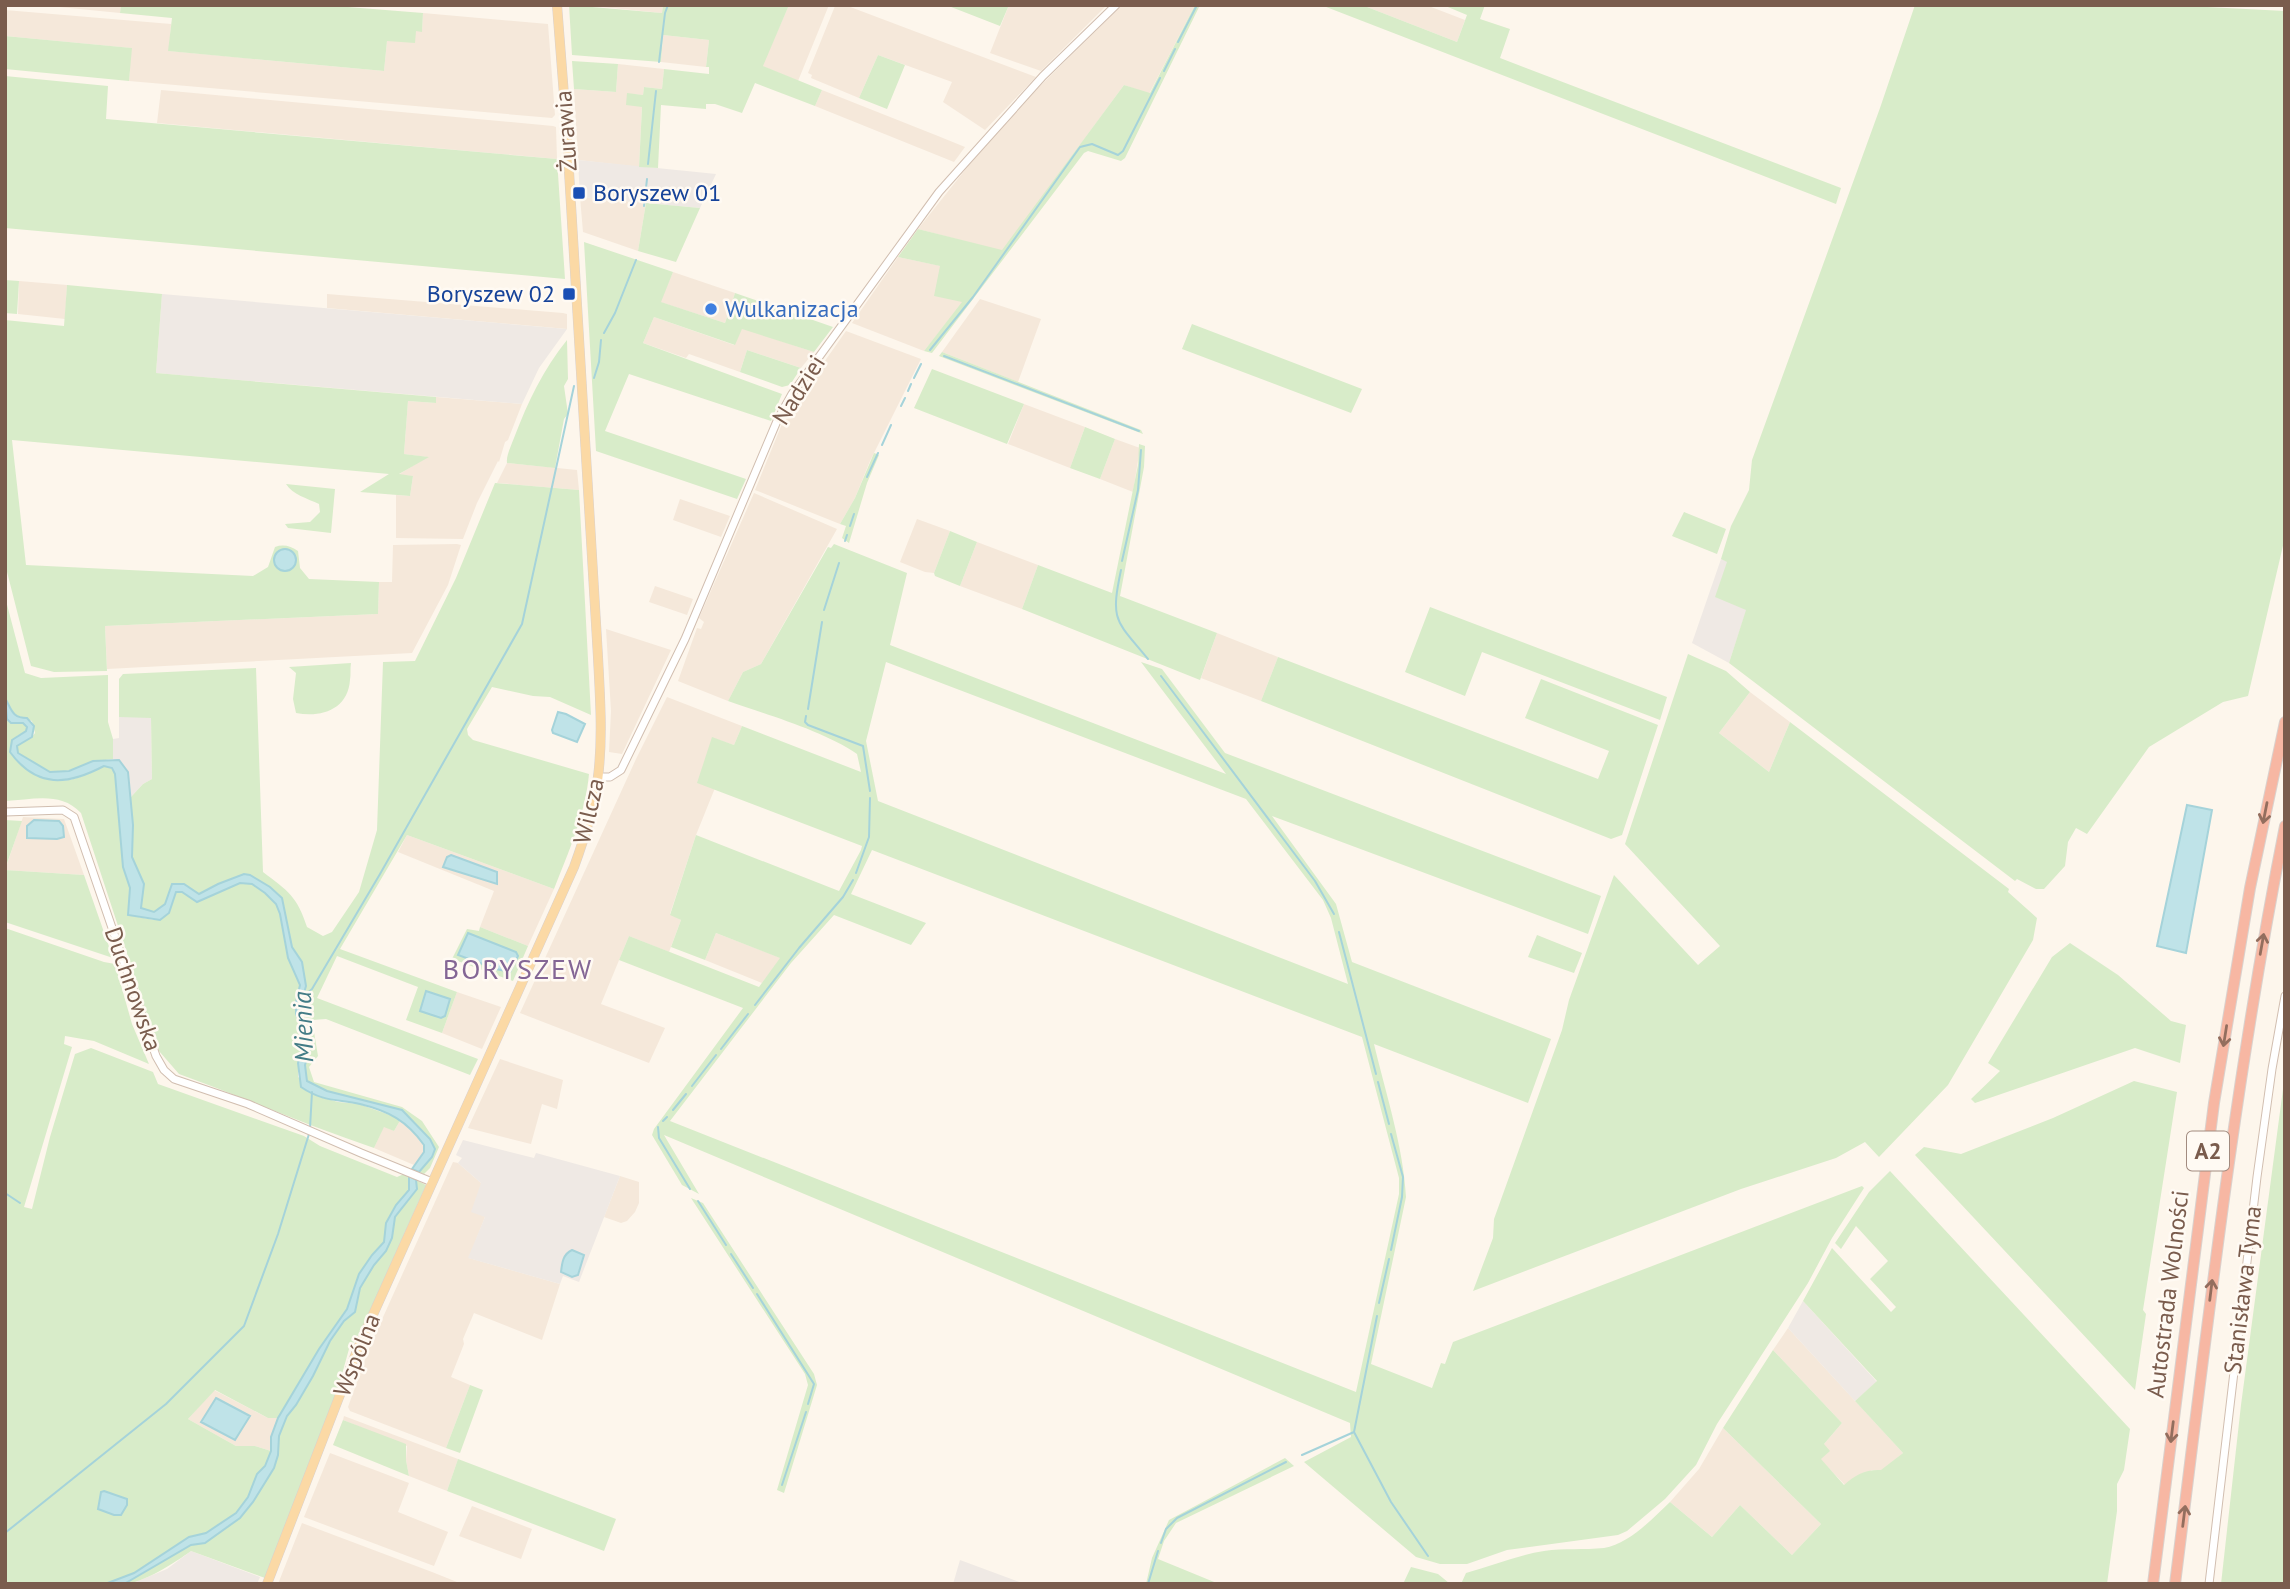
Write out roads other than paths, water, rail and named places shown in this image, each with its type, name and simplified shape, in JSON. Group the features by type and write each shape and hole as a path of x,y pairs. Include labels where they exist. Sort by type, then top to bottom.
{"highway":[{"name":"Autostrada Wolności","path":"2153,1584 2214,1103 2250,888 2285,722"},
{"name":"Autostrada Wolności","path":"2175,1584 2235,1107 2285,826"}],"main road":[{"name":"Żurawia","path":"556,5 567,132 587,466"},
{"name":"Wilcza","path":"456,1130 575,867 592,812 598,777 601,730 587,466"},
{"name":"Wspólna","path":"267,1584 358,1348 456,1130"}],"street":[{"name":"Nadziei","path":"598,777 614,776 622,767 685,639 777,421 792,394 939,192 1044,76 1116,5"},
{"name":"Duchnowska","path":"5,812 63,810 74,817 156,1056 164,1070 174,1079 248,1104 432,1182"},
{"name":"Stanisława Tyma","path":"2209,1584 2257,1177 2285,996"}],"water":[{"path":"285,549 293,552 296,560 293,568 285,571 277,568 274,560 277,552"},
{"name":"Mienia","path":"5,698 15,715 27,718 34,726 32,737 17,746 18,753 50,772 69,771 93,761 119,760 128,772 133,825 132,857 144,884 141,908 154,912 165,904 172,884 184,884 199,894 244,874 270,887 282,898 292,947 302,962 306,986 300,1007 311,1045 305,1065 307,1081 327,1091 402,1110 430,1139 435,1149 432,1157 419,1172 412,1169 424,1152 424,1145 404,1123 380,1110 323,1098 301,1087 298,1063 302,1052 301,1025 296,1014 300,985 288,958 276,904 252,884 240,883 197,902 182,892 176,892 169,913 160,920 128,915 130,888 123,867 115,774 112,768 104,766 66,780 42,778 31,772 10,752 12,740 26,731 27,727 23,723 11,723 7,719"},
{"path":"558,712 585,724 577,742 553,733"},
{"path":"2187,805 2212,810 2186,953 2157,946"},
{"path":"34,820 59,821 63,826 64,837 27,838 27,826"},
{"path":"451,855 497,872 497,884 443,867 447,857"},
{"path":"468,933 516,952 518,956 510,972 458,955"},
{"path":"426,991 450,999 445,1016 441,1018 420,1011"},
{"path":"409,1176 416,1180 417,1189 395,1217 392,1238 360,1288 355,1312 344,1321 330,1341 313,1376 287,1416 279,1436 274,1468 253,1502 240,1518 205,1543 191,1545 124,1584 105,1584 134,1573 189,1537 206,1533 236,1513 248,1497 257,1474 265,1466 271,1451 271,1437 278,1418 319,1349 347,1309 359,1274 384,1242 386,1223 409,1190"},
{"path":"572,1250 584,1255 578,1275 572,1277 561,1272 565,1256"},
{"path":"216,1398 250,1416 235,1440 201,1422"},
{"path":"101,1492 127,1499 127,1505 121,1515 98,1509"}],"waterway":[{"path":"659,62 668,5"},
{"path":"1178,42 1196,7"},
{"path":"1164,71 1175,49"},
{"path":"930,350 973,297 1080,147 1092,144 1118,155 1123,151 1160,78"},
{"path":"648,164 656,91"},
{"path":"644,206 647,179"},
{"path":"604,333 636,260"},
{"path":"594,378 601,340"},
{"path":"944,356 1139,431"},
{"path":"914,378 921,364"},
{"path":"908,391 911,384"},
{"name":"Mienia","path":"304,996 312,989 380,874 522,624 574,386"},
{"path":"901,406 905,398"},
{"path":"882,445 891,425"},
{"path":"1122,561 1138,490 1141,450"},
{"path":"867,477 878,453"},
{"path":"850,526 854,514"},
{"path":"845,541 847,535"},
{"path":"824,610 839,563"},
{"path":"1121,570 1116,600 1118,619 1148,659"},
{"path":"808,709 822,622"},
{"path":"1161,676 1315,881 1334,914"},
{"path":"806,716 805,722 808,725 863,746 870,791"},
{"path":"856,873 869,837 870,798"},
{"path":"755,1005 843,897 853,880"},
{"path":"1339,932 1376,1074"},
{"path":"721,1049 748,1014"},
{"path":"692,1086 716,1055"},
{"path":"1378,1082 1389,1124"},
{"path":"310,1128 312,1092"},
{"path":"673,1110 686,1094"},
{"path":"663,1121 667,1117"},
{"path":"658,1127 659,1138 690,1189"},
{"path":"5,1533 166,1404 244,1326 278,1234 309,1134"},
{"path":"1391,1134 1403,1177 1402,1197 1391,1250"},
{"path":"5,1193 20,1203"},
{"path":"698,1201 726,1245"},
{"path":"731,1254 753,1288"},
{"path":"1379,1303 1389,1259"},
{"path":"757,1294 814,1384 808,1404"},
{"path":"1377,1316 1354,1432 1391,1502 1428,1556"},
{"path":"782,1485 806,1412"},
{"path":"1302,1455 1354,1432"},
{"path":"1161,1543 1166,1529 1177,1518 1286,1462"},
{"path":"1148,1584 1158,1551"}],"place":[{"name":"Boryszew 01","path":"579,193"},
{"name":"Boryszew 02","path":"569,294"},
{"name":"Wulkanizacja","path":"711,309"}],"district":[{"name":"BORYSZEW","path":"518,969"}]}
